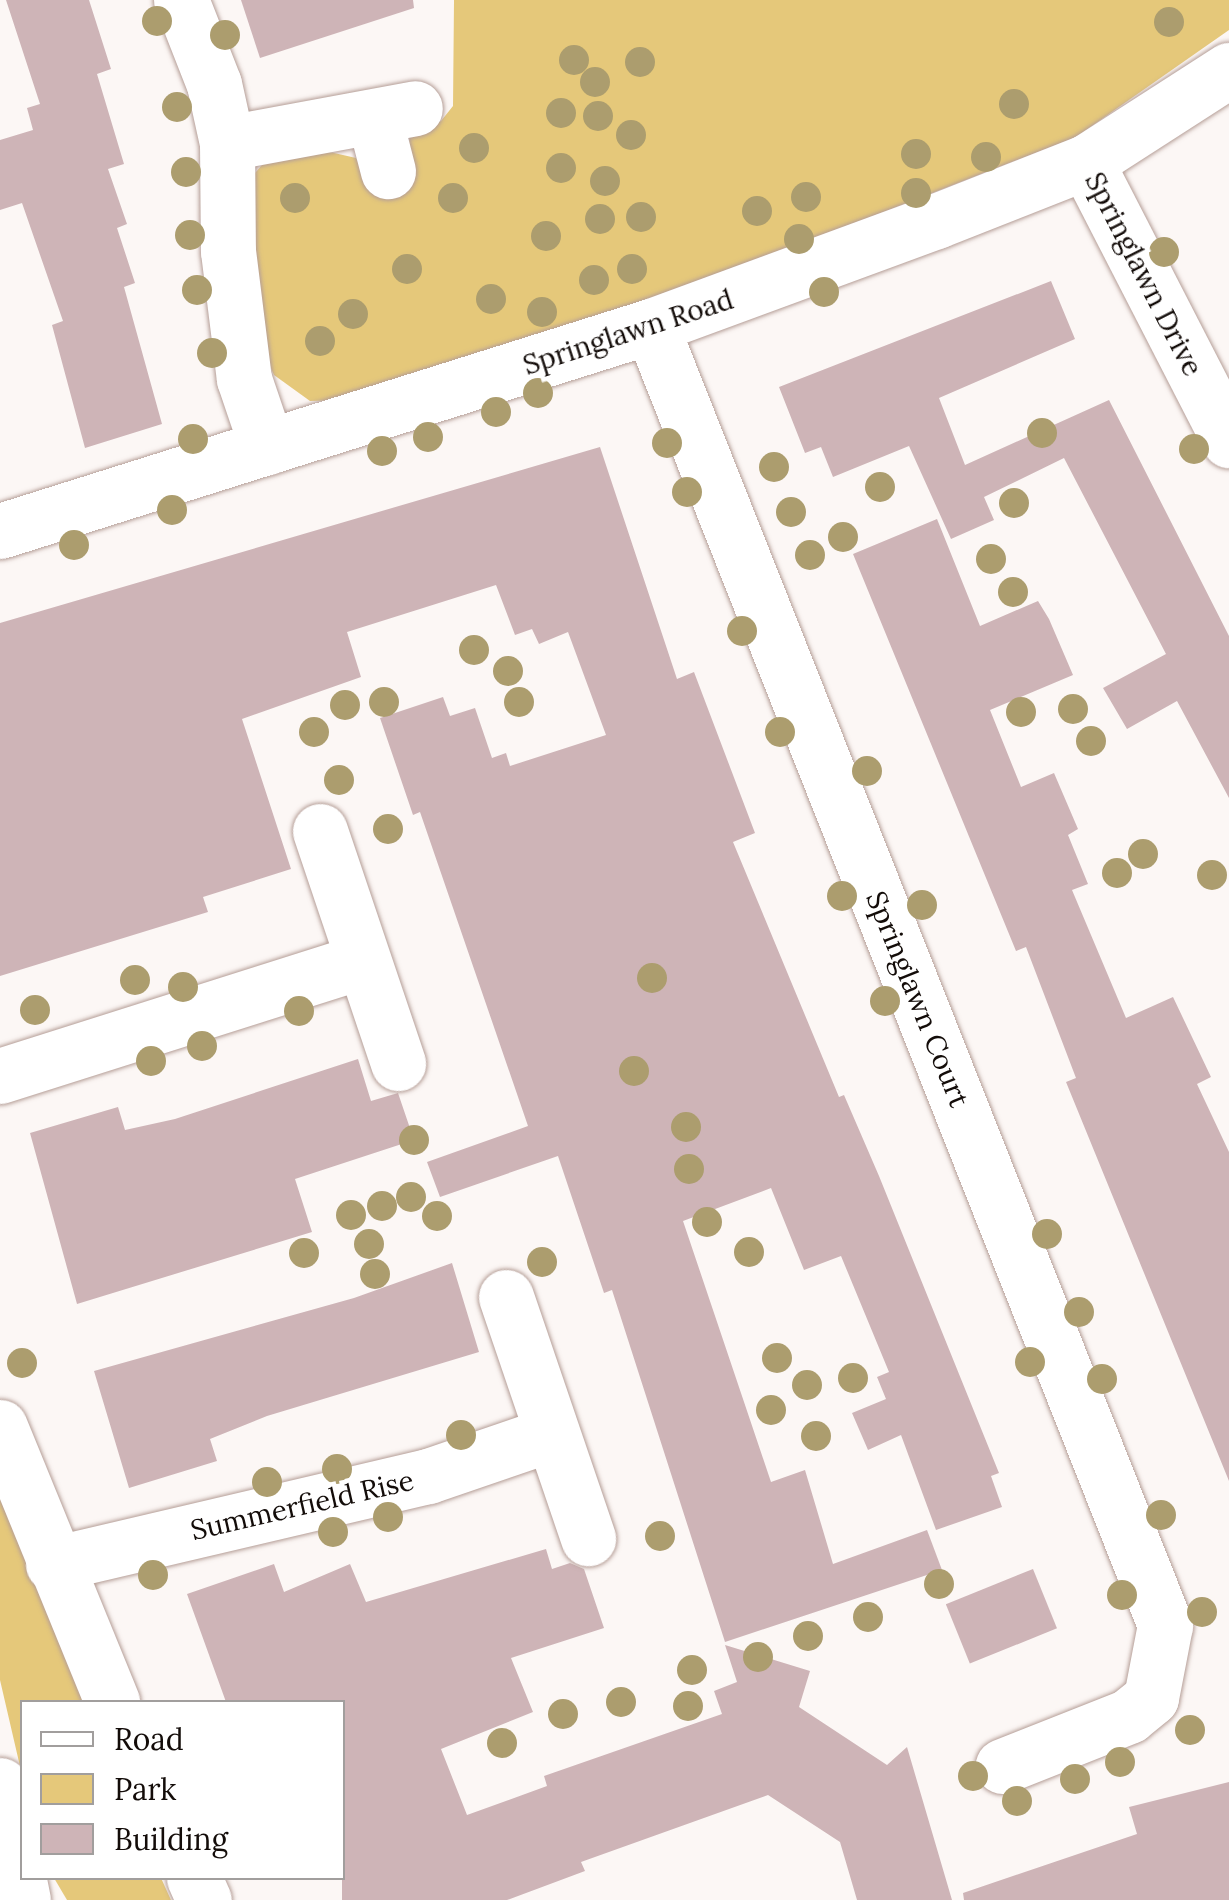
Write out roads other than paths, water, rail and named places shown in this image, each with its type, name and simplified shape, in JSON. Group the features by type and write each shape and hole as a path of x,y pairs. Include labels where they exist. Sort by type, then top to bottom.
{"street":[{"path":"181,0 214,84 227,143 228,251 242,361 268,448"},
{"name":"Springlawn Road","path":"0,531 651,326 1086,162 1229,70"},
{"path":"227,143 395,112 388,171"},
{"name":"Springlawn Drive","path":"1086,162 1229,440"},
{"name":"Springlawn Court","path":"651,326 1165,1625 1160,1675 1151,1698 1129,1716 1003,1766"},
{"path":"320,831 398,1063"},
{"path":"0,1076 362,962"},
{"path":"506,1297 548,1434 588,1538"},
{"path":"0,1426 111,1700"},
{"name":"Summerfield Rise","path":"53,1564 428,1476 548,1434"},
{"path":"0,1785 22,1900"}]}
